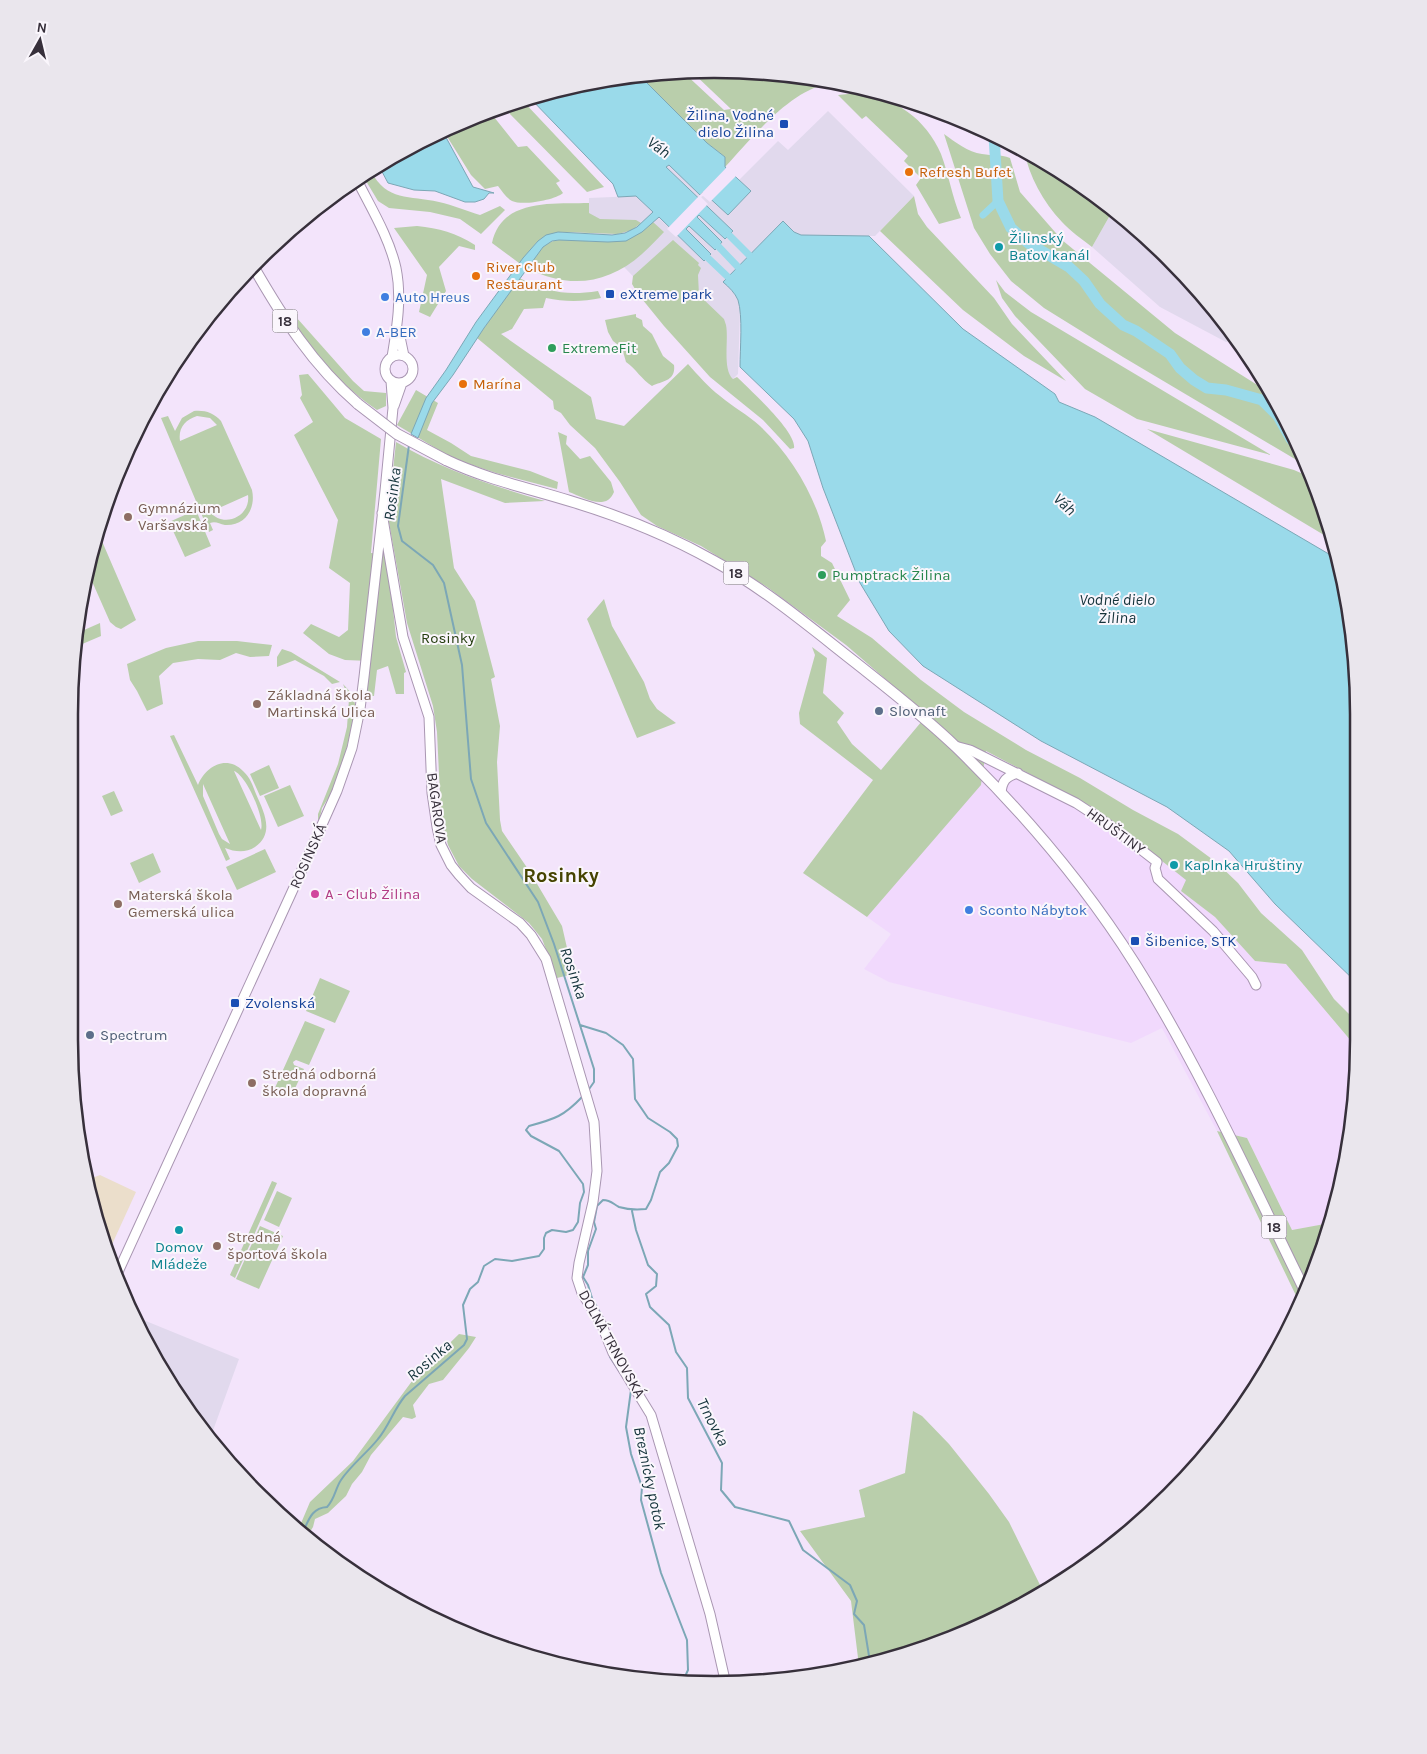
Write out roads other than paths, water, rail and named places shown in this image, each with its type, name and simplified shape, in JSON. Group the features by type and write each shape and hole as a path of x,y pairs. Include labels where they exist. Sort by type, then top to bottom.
{"main road":[{"name":"18","path":"256,272 288,326 325,372 358,404 397,434 446,460 491,478 610,513 659,533 715,561 776,601 822,636 909,706 954,746 1001,793 1053,852 1134,962 1198,1074 1301,1283"}],"street":[{"path":"360,185 378,220 394,262 398,288 398,325 392,357 386,364 385,369 391,381 402,383 411,378 413,369 411,361 404,356 392,357"},
{"path":"398,325 404,356"},
{"name":"ROSINSKÁ","path":"120,1268 301,872 352,748 360,709 382,513 393,408 391,381"},
{"name":"ROSINSKÁ","path":"393,408 402,383"},
{"name":"BAGAROVA","path":"382,513 403,637 429,716 432,793 441,845 459,876 471,888 520,923 541,948 553,981 586,1093"},
{"name":"HRUŠTINY","path":"954,746 970,750 1076,803 1108,824 1157,862 1155,868 1158,879 1213,931 1252,977 1256,985"},
{"path":"1001,793 1004,780 1018,773"},
{"name":"DOLNÁ TRNOVSKÁ","path":"586,1093 594,1122 597,1171 593,1202 577,1278 582,1293 603,1326 613,1353 651,1415 710,1614 724,1676"}],"water":[{"name":"Váh","path":"646,82 707,143 725,157 725,167 751,191 728,215 703,192 700,195 669,165 666,167 733,231 725,239 699,215 697,217 722,242 715,250 689,226 686,229 711,254 704,261 659,217 642,232 626,241 559,240 552,241 543,247 432,403 418,438 411,434 426,398 476,322 523,258 538,241 546,235 558,232 612,235 625,233 637,227 653,212 636,196 618,197 613,184 535,103 589,90"},
{"path":"446,137 473,187 494,193 489,193 484,199 475,202 465,202 435,191 414,190 388,183 382,172"},
{"name":"Vodné dielo Žilina","path":"783,221 794,232 801,235 869,236 963,329 1055,394 1059,402 1095,417 1329,554 1344,630 1348,672 1350,714 1350,976 1275,904 1229,851 1167,807 1041,741 923,666 889,631 860,583 823,488 808,441 794,419 740,367 740,307 735,295 723,282"}],"waterway":[{"path":"994,143 998,201 1011,228 1028,243 1069,267 1084,281 1100,304 1123,325 1136,331 1170,354 1180,368 1194,380 1207,388 1226,390 1262,400 1272,410"},
{"path":"983,215 998,201"},
{"path":"729,235 749,255"},
{"path":"718,246 738,267"},
{"path":"708,258 728,277"},
{"name":"Rosinka","path":"409,445 398,526 402,541 433,565 444,583 462,665 471,779 486,823 538,902 554,944 594,1069 594,1082 587,1092"},
{"name":"Trnovka","path":"580,1025 606,1033 623,1045 633,1059 635,1099 648,1118 670,1132 677,1139 678,1146 669,1163 660,1172 646,1209 626,1209 603,1200 597,1206 594,1222 596,1229 588,1251 588,1265 583,1277 603,1318"},
{"name":"Rosinka","path":"305,1528 314,1512 330,1504 341,1480 382,1434 405,1396 464,1345 467,1339 463,1305 470,1289 478,1282 484,1266 495,1259 512,1261 539,1256 544,1249 546,1233 552,1230 566,1232 573,1230 578,1222 580,1203 584,1192 583,1184 559,1151 531,1136 526,1130 529,1126 564,1113 582,1097"},
{"name":"Trnovka","path":"632,1211 636,1230 648,1265 657,1274 656,1286 646,1294 650,1307 669,1325 676,1352 687,1368 688,1398 722,1463 721,1490 735,1507 789,1521 803,1550 850,1585 857,1601 854,1614 864,1625 869,1657"},
{"name":"Breznícky potok","path":"610,1357 625,1380"},
{"name":"Breznícky potok","path":"631,1390 626,1427 631,1454 642,1487 641,1500 661,1573 687,1640 688,1670 686,1675"}],"place":[{"name":"Žilina, Vodné dielo Žilina","path":"784,124"},
{"name":"Refresh Bufet","path":"909,172"},
{"name":"Žilinský Baťov kanál","path":"999,247"},
{"name":"River Club Restaurant","path":"476,276"},
{"name":"eXtreme park","path":"610,294"},
{"name":"Auto Hreus","path":"385,297"},
{"name":"A-BER","path":"366,332"},
{"name":"ExtremeFit","path":"552,348"},
{"name":"Marína","path":"463,384"},
{"name":"Gymnázium Varšavská","path":"128,517"},
{"name":"Pumptrack Žilina","path":"822,575"},
{"name":"Základná škola Martinská Ulica","path":"257,704"},
{"name":"Slovnaft","path":"879,711"},
{"name":"Kaplnka Hruštiny","path":"1174,865"},
{"name":"A - Club Žilina","path":"315,894"},
{"name":"Materská škola Gemerská ulica","path":"118,904"},
{"name":"Sconto Nábytok","path":"969,910"},
{"name":"Šibenice, STK","path":"1135,941"},
{"name":"Zvolenská","path":"235,1003"},
{"name":"Spectrum","path":"90,1035"},
{"name":"Stredná odborná škola dopravná","path":"252,1083"},
{"name":"Domov Mládeže","path":"179,1230"},
{"name":"Stredná športová škola","path":"217,1246"}],"district":[{"name":"Rosinky","path":"561,875"}]}
